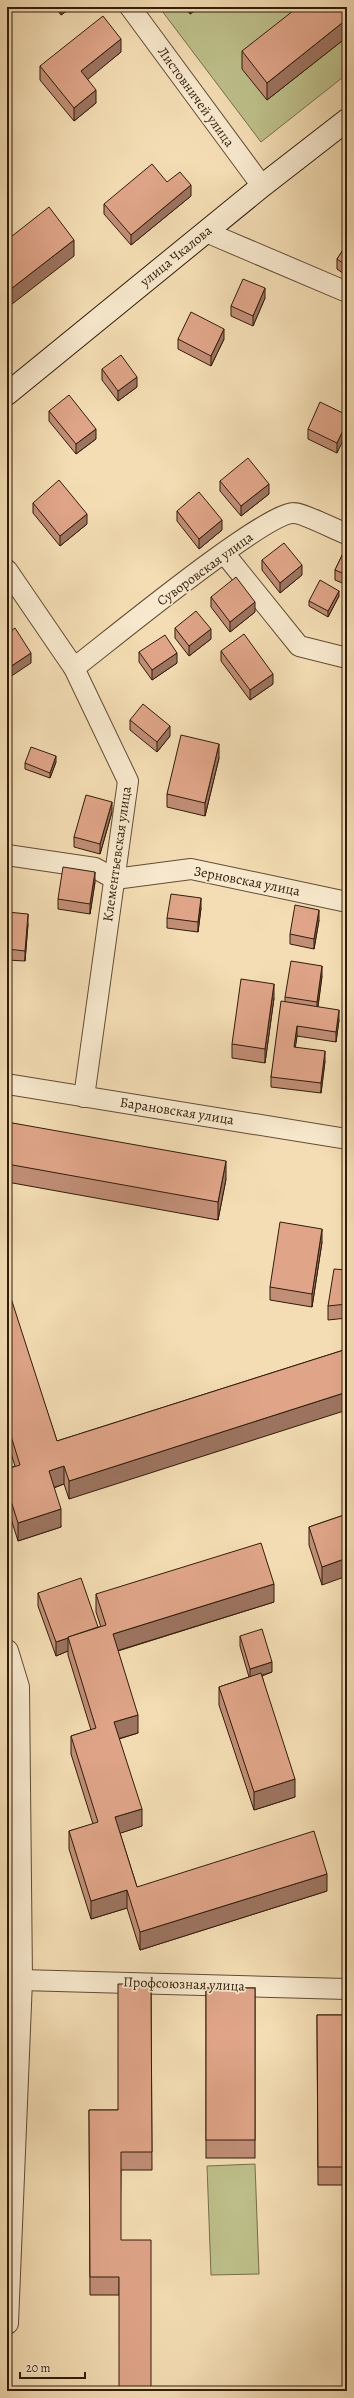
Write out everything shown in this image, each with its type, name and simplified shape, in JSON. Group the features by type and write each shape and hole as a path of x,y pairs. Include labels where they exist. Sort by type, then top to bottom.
{"street":[{"name":"Листовничей улица","path":"130,7 262,186"},
{"name":"улица Чкалова","path":"7,394 262,186 347,120"},
{"path":"206,232 347,292"},
{"name":"Суворовская улица","path":"74,668 224,552 277,518 294,513 347,534"},
{"path":"224,552 299,646 347,658"},
{"name":"Клементьевская улица","path":"7,570 74,668 128,781 84,1097"},
{"path":"7,855 95,868 115,879"},
{"name":"Зерновская улица","path":"115,879 191,869 347,902"},
{"name":"Барановская улица","path":"7,1084 347,1139"},
{"path":"7,1651 18,1687 21,1980 7,2324"},
{"name":"Профсоюзная улица","path":"21,1980 347,1989"}],"green space":[{"path":"159,7 347,7 347,74 261,142"},
{"path":"255,2164 259,2274 211,2275 207,2166"}],"building":[{"path":"298,7 347,7 347,19 267,83 242,51"},
{"path":"103,16 121,39 81,71 96,90 74,108 40,66"},
{"path":"152,164 167,182 180,172 191,185 131,235 104,204"},
{"path":"49,207 74,240 7,292 7,240"},
{"path":"347,244 347,266 337,259"},
{"path":"243,279 265,288 253,316 231,306"},
{"path":"191,312 224,329 211,356 178,339"},
{"path":"121,355 137,377 118,391 102,369"},
{"path":"69,395 96,429 76,444 49,411"},
{"path":"320,402 347,415 347,422 337,443 308,429"},
{"path":"248,458 269,484 241,506 220,481"},
{"path":"59,480 87,514 60,536 33,503"},
{"path":"199,492 222,520 199,539 177,511"},
{"path":"284,543 302,565 280,583 262,560"},
{"path":"347,545 347,575 335,570"},
{"path":"236,577 255,602 230,622 211,597"},
{"path":"320,580 339,591 328,611 309,601"},
{"path":"196,611 211,629 189,646 175,628"},
{"path":"15,628 31,653 7,669 7,634"},
{"path":"244,634 273,674 250,690 221,651"},
{"path":"165,635 177,653 152,670 139,652"},
{"path":"143,704 170,726 157,742 130,720"},
{"path":"181,735 219,744 205,803 167,794"},
{"path":"31,747 56,756 50,773 25,763"},
{"path":"86,795 112,802 100,844 74,837"},
{"path":"63,867 95,872 90,904 58,899"},
{"path":"171,894 201,898 198,922 167,918"},
{"path":"295,905 319,910 314,939 290,934"},
{"path":"7,912 28,914 25,951 7,949"},
{"path":"291,961 322,966 317,1002 285,997"},
{"path":"241,979 274,984 265,1049 232,1044"},
{"path":"281,1001 339,1010 336,1032 297,1026 294,1047 325,1051 321,1083 271,1077"},
{"path":"7,1122 226,1161 218,1202 7,1164"},
{"path":"280,1222 322,1229 312,1294 270,1287"},
{"path":"334,1269 347,1270 347,1304 328,1306"},
{"path":"9,1292 57,1441 347,1349 347,1392 69,1481 64,1466 49,1471 61,1509 18,1523 7,1488 7,1469 20,1465 7,1423 7,1293"},
{"path":"347,1514 347,1558 322,1567 309,1527"},
{"path":"261,1543 274,1584 113,1634 138,1715 114,1722 142,1809 115,1817 137,1887 314,1831 327,1874 140,1932 127,1890 91,1901 69,1831 98,1822 71,1736 96,1728 68,1637 106,1625 96,1594"},
{"path":"81,1578 98,1627 56,1642 38,1593"},
{"path":"262,1629 272,1662 250,1669 240,1636"},
{"path":"261,1673 295,1779 254,1792 219,1687"},
{"path":"118,1984 151,1984 152,2152 121,2152 121,2240 151,2240 151,2391 119,2391 119,2277 90,2277 89,2110 118,2110"},
{"path":"206,1988 255,1988 255,2140 206,2140"},
{"path":"317,2015 347,2015 347,2167 318,2167"}]}
